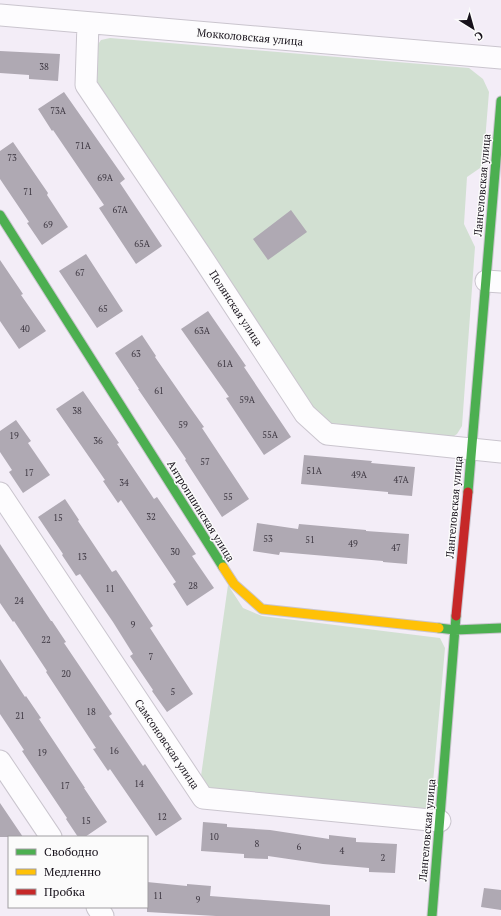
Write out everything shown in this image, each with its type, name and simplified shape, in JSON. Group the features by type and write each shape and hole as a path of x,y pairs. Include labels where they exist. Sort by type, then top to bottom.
{"street":[{"name":"Мокколовская улица","path":"0,15 501,58"},
{"name":"Полянская улица","path":"88,23 86,86 200,254 305,414 327,434 501,452"},
{"name":"Лангеловская улица","path":"432,916 455,630 472,448 494,281 501,101"},
{"name":"Антропшинская улица","path":"0,215 234,584 262,609 455,630 501,628"},
{"name":"Самсоновская улица","path":"0,493 204,798 440,821"},
{"path":"0,761 50,836"}],"green space":[{"path":"110,38 469,68 483,79 489,92 483,166 467,177 464,224 475,247 462,426 457,434 448,440 329,427 310,411 94,78 94,50 101,40"},
{"path":"228,585 243,608 262,616 440,638 445,648 431,805 424,814 208,791 201,776"}],"building":[{"path":"0,51 60,54 58,81 29,79 29,75 0,73"},
{"path":"64,92 125,179 120,183 162,246 136,264 99,208 104,205 38,109"},
{"path":"13,142 48,193 47,195 68,227 42,245 27,223 29,222 0,179 0,151"},
{"path":"291,210 307,232 268,260 253,239"},
{"path":"86,254 123,311 97,328 59,271"},
{"path":"0,260 23,294 21,295 46,331 19,349 0,321"},
{"path":"208,311 246,366 244,367 291,437 264,455 226,398 229,397 181,329"},
{"path":"142,335 156,356 155,357 204,427 202,428 249,499 222,517 185,460 186,459 115,353"},
{"path":"83,391 119,443 117,444 154,499 157,497 196,554 192,556 214,588 187,606 173,584 176,582 121,500 118,503 103,481 105,480 56,409"},
{"path":"16,420 31,441 28,443 50,475 23,493 9,472 12,470 0,452 0,431"},
{"path":"304,455 372,461 371,463 415,467 412,496 388,494 388,492 301,484"},
{"path":"65,499 112,572 116,570 153,626 150,628 193,694 167,712 130,656 133,654 113,622 80,574 76,576 38,517"},
{"path":"257,523 298,529 299,524 409,534 407,564 280,552 279,555 253,551"},
{"path":"0,544 112,714 109,716 143,766 145,764 182,819 156,836 110,769 108,771 93,749 96,748 14,621 13,622 0,603"},
{"path":"0,659 41,718 39,719 107,822 86,836 77,836 22,751 24,750 0,714"},
{"path":"0,803 22,836 0,837"},
{"path":"203,822 227,824 227,827 270,830 329,839 329,835 356,838 356,842 397,844 395,873 369,872 369,868 323,864 268,856 268,859 244,858 244,854 201,851"},
{"path":"148,882 187,886 187,884 211,886 210,896 330,905 330,916 216,916 147,912"},
{"path":"484,888 501,890 501,910 481,907"}],"traffic: fast":[{"path":"468,492 501,101"},
{"path":"0,215 223,567"},
{"path":"432,916 456,616"},
{"path":"439,628 455,630 501,628"}],"traffic: slow":[{"path":"223,567 234,584 262,609 439,628"}],"traffic: jam":[{"path":"456,616 468,492"}]}
